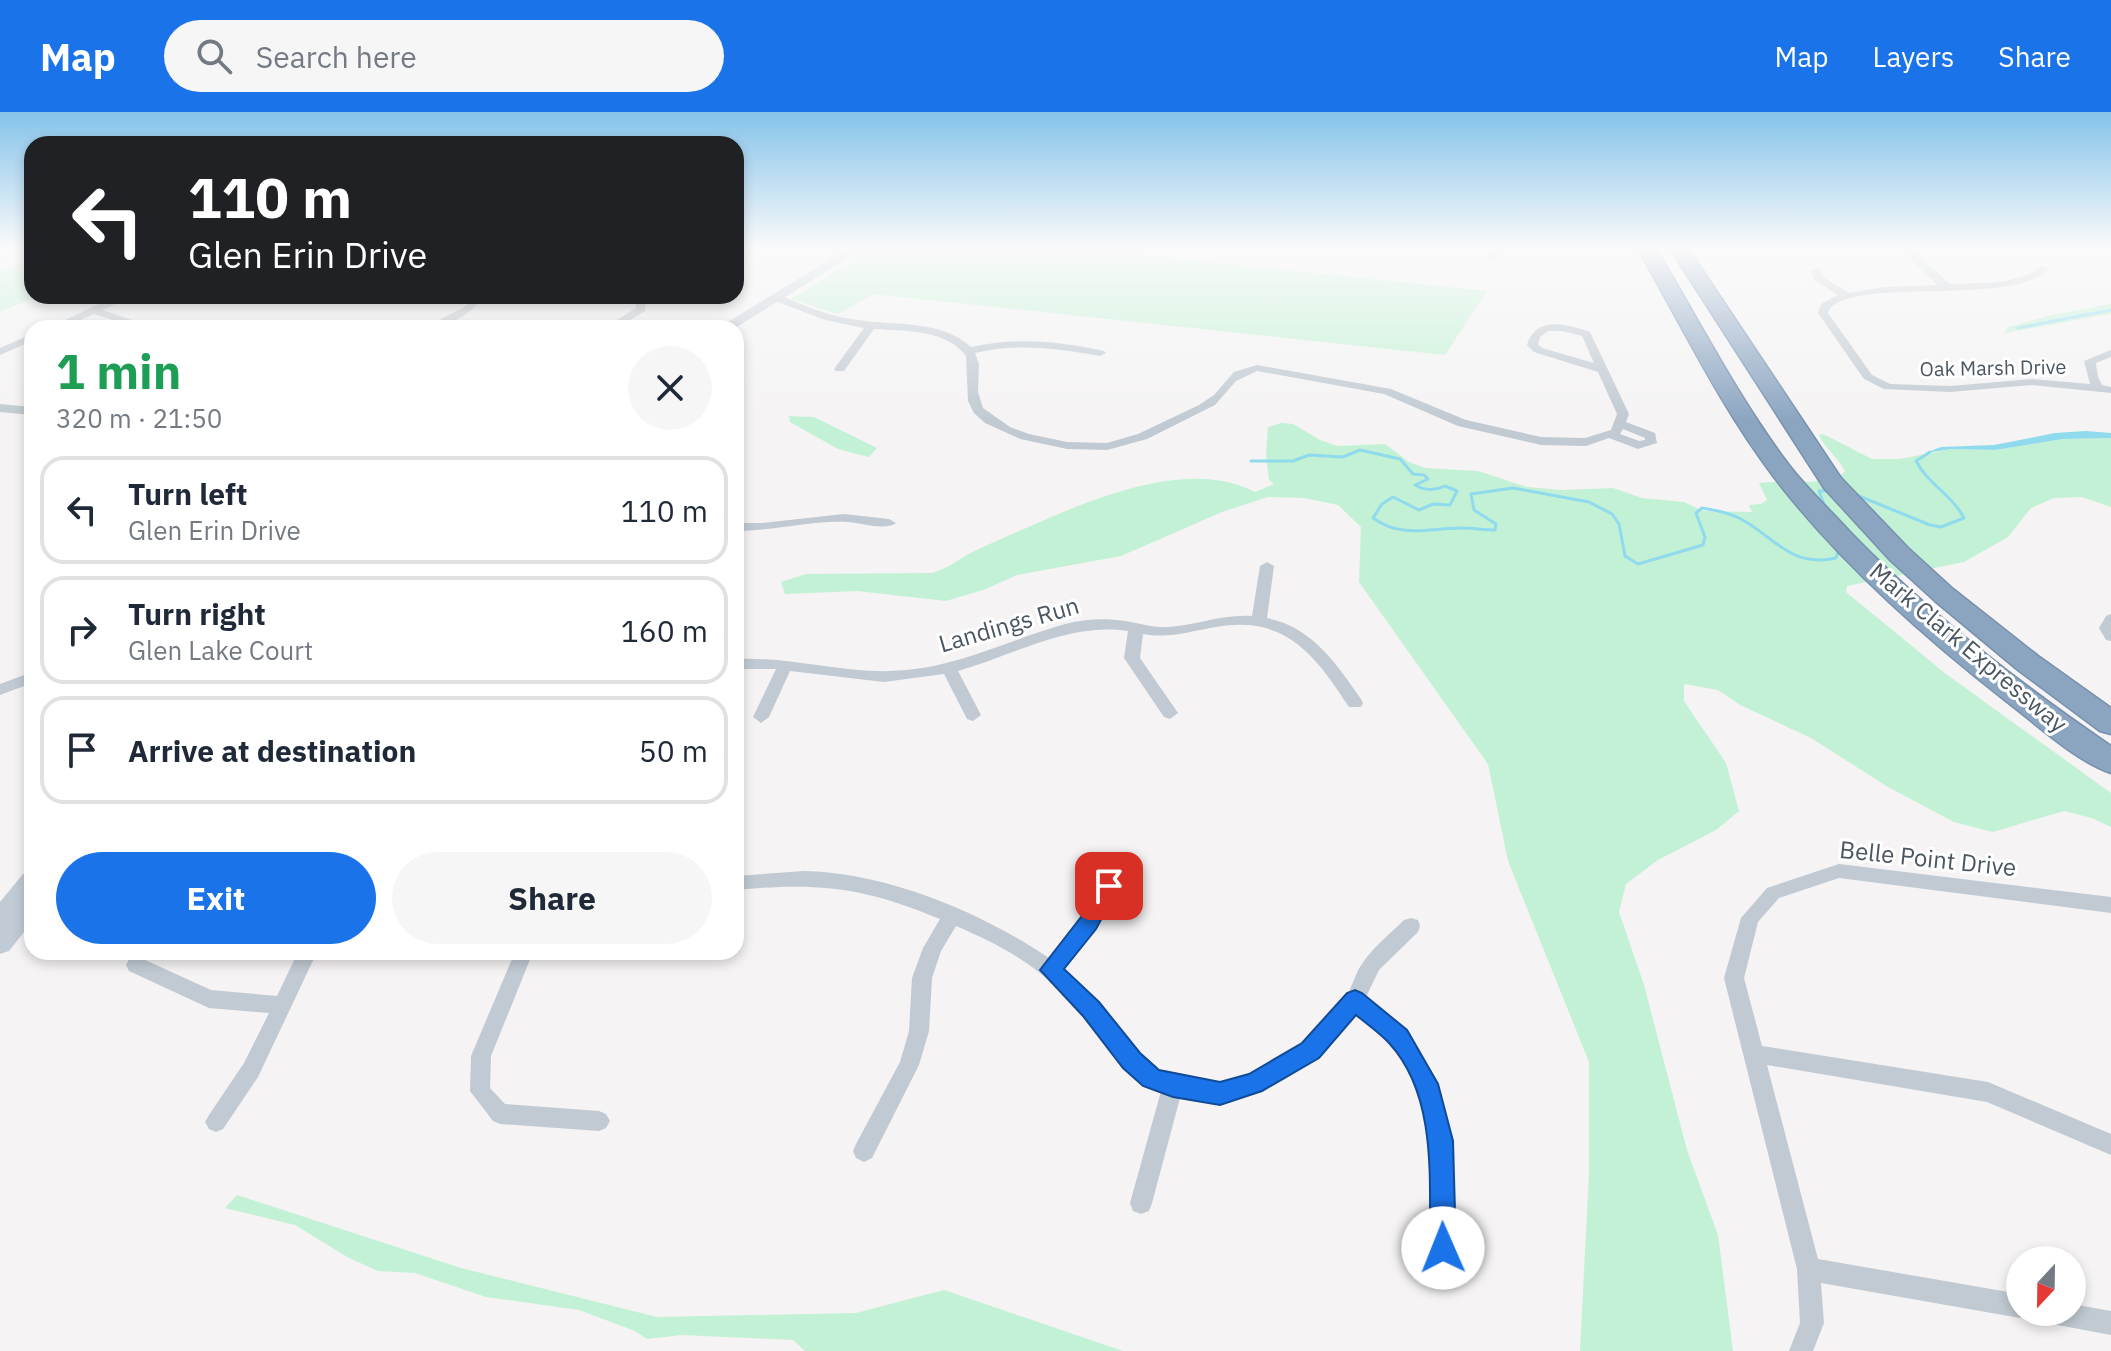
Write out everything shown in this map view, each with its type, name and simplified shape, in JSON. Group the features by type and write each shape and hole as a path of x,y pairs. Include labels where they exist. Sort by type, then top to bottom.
{"highway":[{"name":"Mark Clark Expressway","path":"1681,305 1778,466 1852,550 1904,600 1999,679 2111,761"},
{"name":"Mark Clark Expressway","path":"1715,305 1815,461 1882,537 1944,595 2028,663 2111,723"}],"main road":[{"path":"738,320 764,305"},
{"path":"0,920 24,891"},
{"path":"0,943 24,914"}],"street":[{"path":"71,320 105,305"},
{"path":"445,320 472,305"},
{"path":"623,320 641,309 641,305"},
{"path":"778,305 800,315 830,317 953,339 970,351 974,362 974,399 978,410 992,421 1035,440 1056,445 1103,447 1125,443 1214,401 1238,372 1257,368 1387,391 1462,423 1541,441 1586,442 1611,435 1621,424 1623,414 1586,334 1554,327 1540,329 1535,334 1532,345 1538,350 1601,369"},
{"name":"Oak Marsh Drive","path":"1827,305 1825,320 1868,377 1888,387 1950,389 2032,382 2104,389"},
{"path":"94,310 125,320"},
{"path":"840,369 871,326"},
{"path":"0,352 24,341"},
{"path":"970,351 1001,342 1026,341 1100,353"},
{"name":"Oak Marsh Drive","path":"2104,389 2092,377 2090,361 2111,353"},
{"path":"0,408 24,410"},
{"path":"1611,435 1638,445 1651,443 1651,436 1621,424"},
{"path":"744,527 844,518 889,523"},
{"path":"1259,620 1267,566"},
{"path":"2111,619 2106,628 2111,636"},
{"name":"Landings Run","path":"744,663 786,664 882,677 950,670 1068,628 1107,624 1166,632 1223,621 1259,620 1290,630 1312,645 1355,703"},
{"path":"1136,629 1132,658 1170,713"},
{"path":"761,717 786,664"},
{"path":"950,670 973,715"},
{"path":"0,690 24,680"},
{"name":"Belle Point Drive","path":"1801,1351 1812,1323 1809,1269 1734,978 1750,918 1773,893 1839,871 2111,905"},
{"path":"744,882 829,879 870,887 952,916 1003,939 1051,970 1091,1009 1131,1061 1151,1078 1173,1086 1220,1093 1254,1083 1311,1050 1355,1000 1369,969 1411,926"},
{"path":"1051,970 1089,923 1109,886"},
{"path":"864,1151 909,1065 919,1031 922,978 932,948 952,916"},
{"path":"216,1122 251,1070 304,960"},
{"path":"521,960 481,1056 480,1091 500,1114 599,1121"},
{"path":"136,965 209,999 282,1005"},
{"path":"1355,1000 1399,1037 1426,1084 1441,1141 1443,1248"},
{"path":"1754,1054 1988,1092 2111,1145"},
{"path":"1141,1203 1173,1086"},
{"path":"1809,1269 2006,1304"},
{"path":"2086,1318 2111,1323"}],"green space":[{"path":"0,305 17,305 0,312"},
{"path":"809,305 854,305 838,314"},
{"path":"974,305 1478,305 1445,355"},
{"path":"2111,305 2111,314 2005,333 2008,327 2052,315"},
{"path":"789,416 814,417 877,448 869,457 838,449 790,422"},
{"path":"1281,423 1293,424 1337,446 1385,444 1409,462 1425,468 1478,471 1527,487 1562,490 1613,488 1642,498 1684,502 1703,511 1752,512 1749,505 1767,500 1759,483 1819,481 1839,476 1845,471 1819,435 1823,434 1872,459 1900,459 1951,449 1995,450 2063,439 2111,438 2111,507 2082,497 2054,498 2031,508 2008,537 1964,562 1847,586 1846,592 1946,674 2111,793 2111,827 2064,811 1993,832 1954,822 1888,787 1811,738 1740,705 1718,690 1684,684 1684,701 1726,763 1739,811 1716,830 1658,860 1626,884 1619,912 1644,985 1687,1150 1718,1235 1733,1351 1580,1351 1589,1173 1589,1062 1508,861 1488,764 1359,582 1361,527 1338,505 1304,498 1268,497 1222,512 1121,556 1017,575 986,589 946,601 857,591 785,594 781,582 806,574 932,573 1080,505 1153,483 1189,479 1224,481 1255,492 1274,484 1269,480 1266,454 1268,427"},
{"path":"237,1195 461,1268 657,1317 856,1313 944,1290 1123,1351 805,1351 793,1340 682,1335 647,1339 635,1331 579,1310 486,1297 415,1273 378,1271 349,1258 295,1225 225,1208"}],"water":[{"path":"2055,433 2111,433 2111,438 2063,439 1995,450 1951,449 1925,453 1941,447 1994,445"}],"waterway":[{"path":"2018,328 2111,310"},
{"path":"1251,461 1293,461 1309,455 1343,457 1360,450 1400,459 1413,474 1424,475 1428,479 1415,485 1419,487 1430,490 1445,486 1457,491 1450,505 1433,504 1419,510 1393,497 1382,504 1373,518 1405,530 1495,530 1496,524 1474,510 1471,494 1513,488 1589,502 1612,514 1619,524 1625,556 1638,564 1703,545 1705,537 1696,513 1702,508 1739,518 1784,549 1806,559 1836,558 1839,549"},
{"path":"1854,494 1930,525 1941,527 1964,518 1916,461 1930,452"},
{"path":"1825,507 1819,491 1830,491"}],"route":[{"path":"1109,886 1089,923 1051,970 1091,1009 1131,1061 1151,1078 1173,1086 1220,1093 1254,1083 1311,1050 1355,1000 1399,1037 1426,1084 1441,1141 1443,1248"}]}
